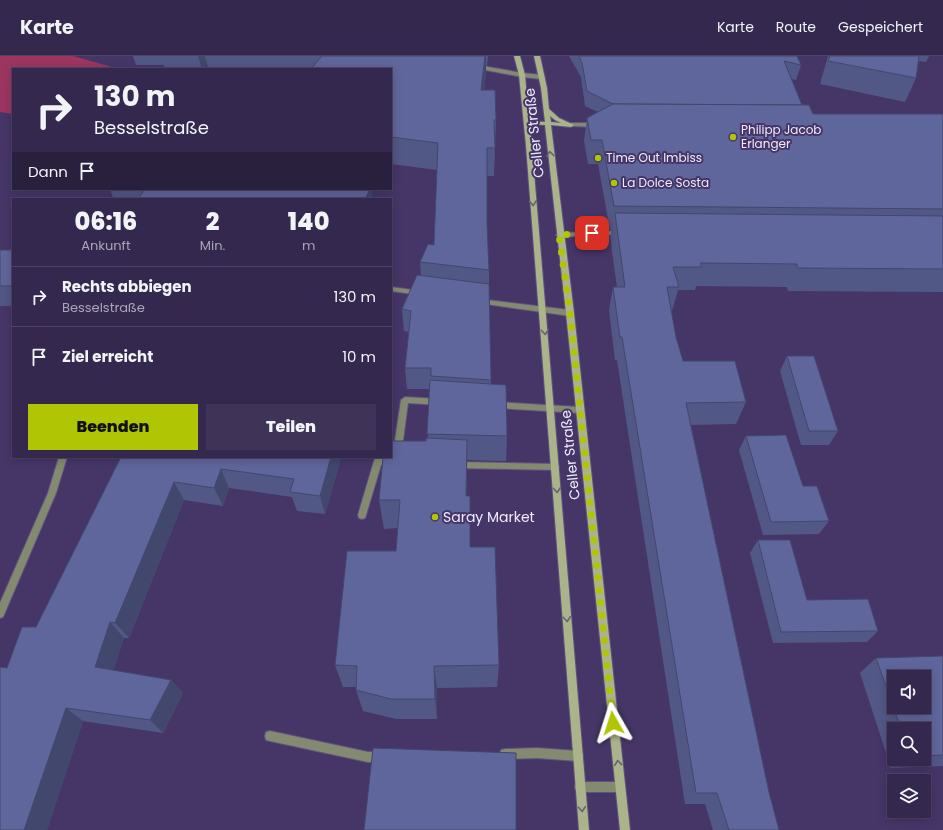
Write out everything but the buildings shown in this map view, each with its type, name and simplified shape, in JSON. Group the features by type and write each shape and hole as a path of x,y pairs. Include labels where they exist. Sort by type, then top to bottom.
{"main road":[{"name":"Celler Straße","path":"517,56 522,75 543,309 584,830"},
{"name":"Celler Straße","path":"537,56 542,76 559,235 570,313 625,830"},
{"path":"546,109 556,119 571,125"},
{"path":"526,122 571,125"}],"street":[{"path":"472,66 522,75"},
{"name":"Celler Straße","path":"522,75 542,76"},
{"path":"571,125 604,125"},
{"path":"559,235 632,234"},
{"path":"392,289 428,294"},
{"path":"474,300 570,313"},
{"path":"400,440 405,400 450,403"},
{"path":"488,405 580,410"},
{"path":"0,614 52,492 64,458"},
{"path":"362,515 378,461 401,462"},
{"path":"449,464 555,467"},
{"path":"270,736 368,757 392,757"},
{"path":"492,754 537,753 578,756"},
{"path":"580,787 620,787"}],"shaded area":[{"path":"0,56 73,56 115,68 12,68 12,114 0,112"}],"place":[{"name":"Philipp Jacob Erlanger","path":"733,137"},
{"name":"Time Out Imbiss","path":"598,158"},
{"name":"La Dolce Sosta","path":"614,183"},
{"name":"Saray Market","path":"435,517"}],"route":[{"path":"592,233 559,235 570,313 613,723"}]}
